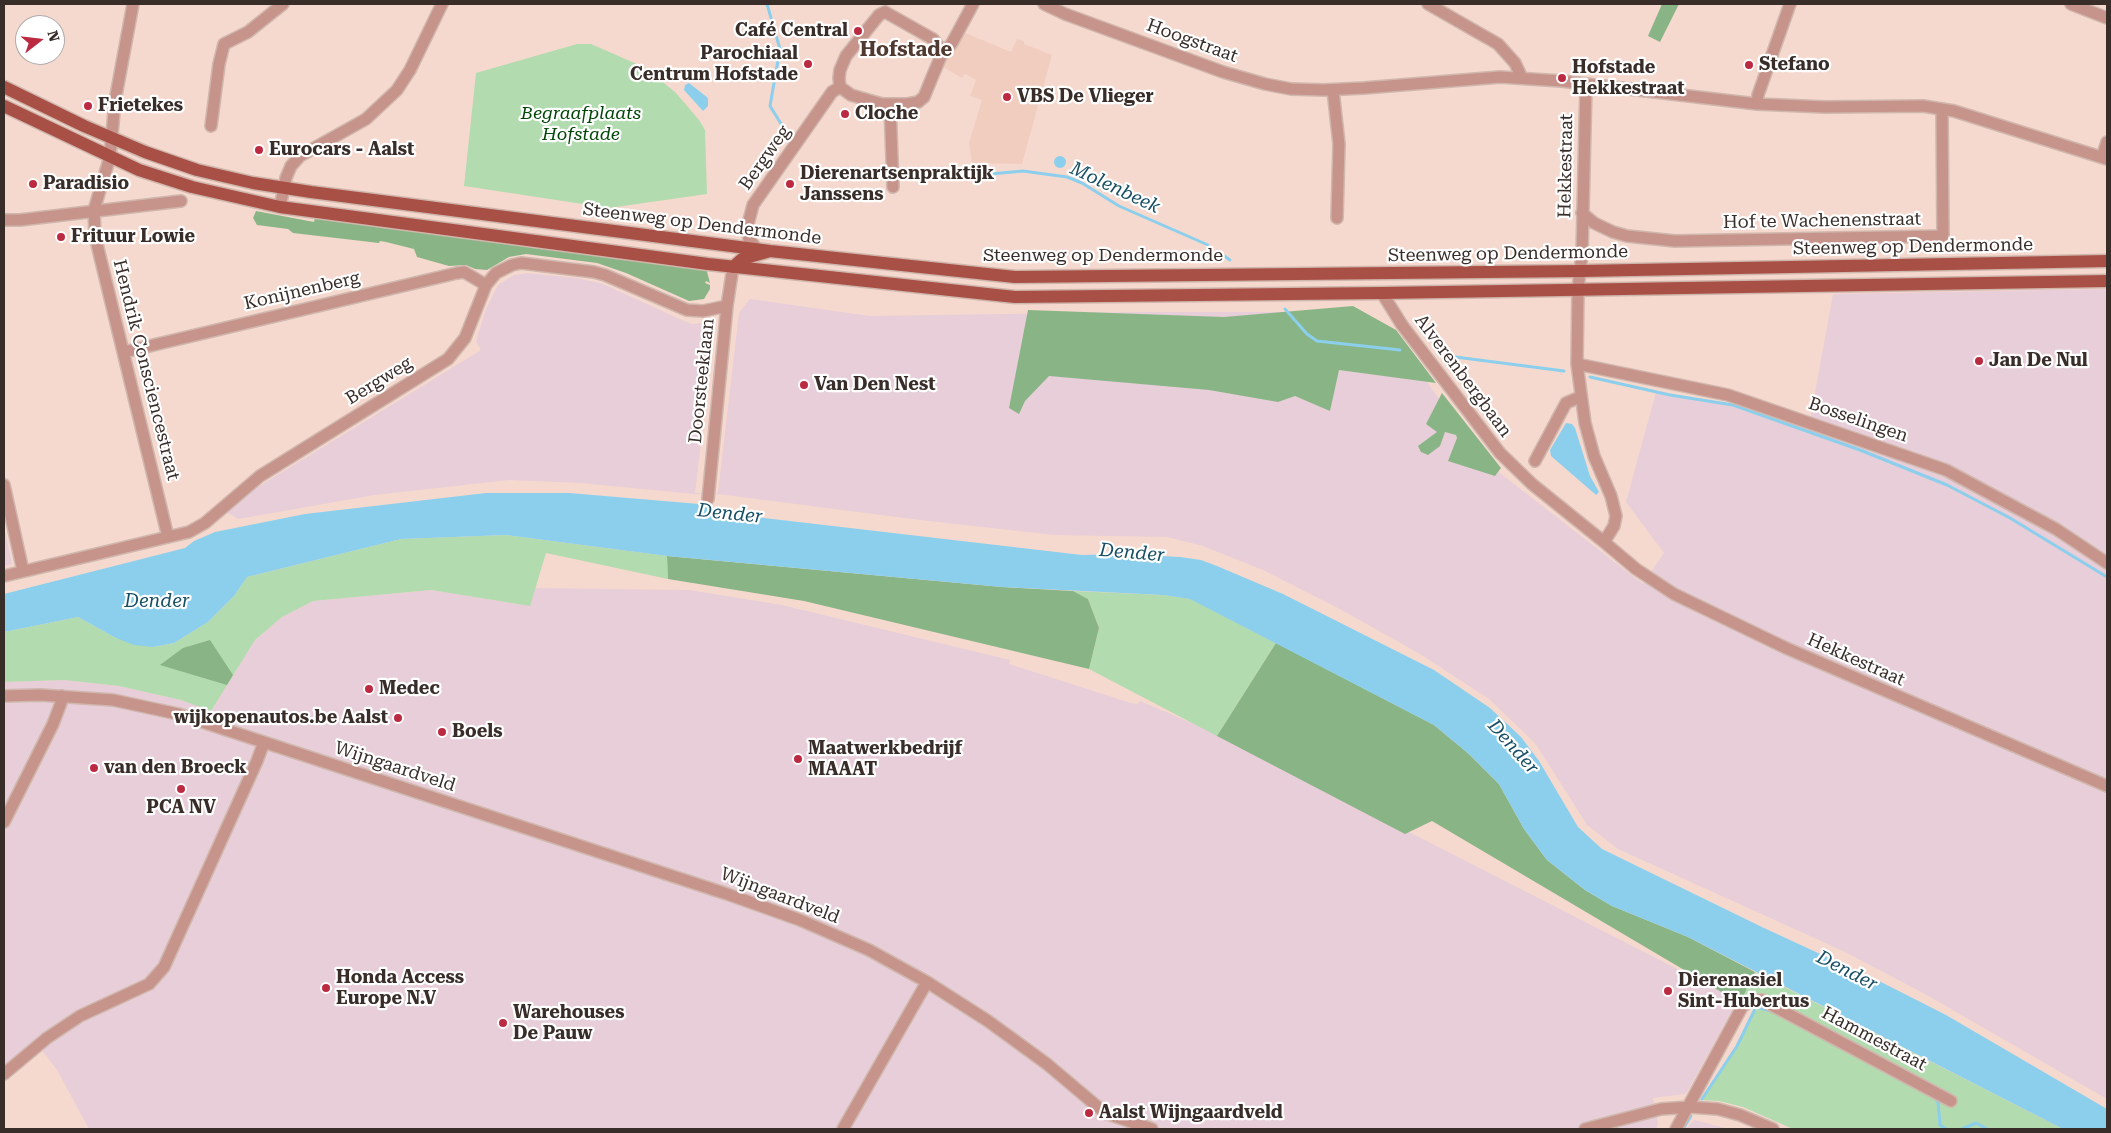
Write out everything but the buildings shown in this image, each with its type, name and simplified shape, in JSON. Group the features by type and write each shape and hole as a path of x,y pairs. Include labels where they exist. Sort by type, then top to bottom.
{"main road":[{"name":"Steenweg op Dendermonde","path":"4,87 145,152 197,170 283,188 770,251 1015,277 1581,271 2107,260"},
{"name":"Steenweg op Dendermonde","path":"4,106 139,170 192,188 280,206 733,267 1015,297 2107,281"},
{"path":"711,243 728,248 731,252 733,267"},
{"path":"733,267 742,259 770,251"}],"street":[{"name":"Hendrik Consciencestraat","path":"133,4 115,101 110,157 94,210 95,236 168,537"},
{"path":"211,126 219,64 224,44 248,32 283,4"},
{"path":"280,206 283,188 291,166 300,156 366,119 397,90 410,70 442,4"},
{"path":"941,56 940,48 933,39 886,8 846,56 840,70 836,89 851,95 890,104 918,102 924,97 941,56 952,43 973,4"},
{"name":"Hoogstraat","path":"1044,4 1065,14 1223,72 1291,89 1333,90 1500,77 1561,81 1586,85"},
{"path":"1428,4 1498,44 1515,63 1522,78"},
{"path":"1757,104 1758,95 1790,4"},
{"path":"2071,4 2107,18"},
{"path":"1586,85 1757,104 1825,107 1923,106 1942,109 2105,158 2107,142"},
{"name":"Hekkestraat","path":"1586,85 1577,364 1580,397 1594,456 1611,496 1616,516 1614,526 1604,542"},
{"name":"Bergweg","path":"756,248 749,239 747,228 753,205 836,89"},
{"path":"1333,90 1339,144 1337,218"},
{"path":"890,104 892,187"},
{"name":"Hof te Wachenenstraat","path":"1582,213 1594,223 1613,232 1627,236 1675,241 1943,236 1942,109"},
{"path":"4,220 20,220 181,201"},
{"name":"Bergweg","path":"4,576 188,532 205,523 260,476 448,359 465,338 486,285 503,268 521,263 573,269 605,275 687,310 703,311 727,306"},
{"name":"Doorsteeklaan","path":"708,499 727,306 733,267"},
{"name":"Konijnenberg","path":"124,352 457,273 464,272 486,285"},
{"name":"Alverenbergbaan","path":"1382,293 1402,325 1500,454 1522,475"},
{"name":"Bosselingen","path":"1577,364 1728,395 1946,470 2056,529 2107,563"},
{"path":"1535,461 1566,403 1580,397"},
{"name":"Hekkestraat","path":"1522,475 1636,569 1674,594 1786,648 2107,786"},
{"path":"4,485 23,571"},
{"name":"Wijngaardveld","path":"4,696 62,696 113,700 178,714 800,920 869,950 927,982 988,1021 1040,1058 1105,1113 1152,1129"},
{"path":"4,822 53,724 62,696"},
{"path":"4,1074 47,1038 80,1016 149,984 164,967 264,742"},
{"path":"843,1129 927,982"},
{"name":"Hammestraat","path":"1676,1129 1742,1007 1750,1001 1762,1000 1951,1101"},
{"path":"1585,1129 1661,1109 1689,1107 1718,1110 1740,1115 1772,1129"}],"shaded area":[{"name":"VBS De Vlieger","path":"963,32 1011,52 1017,39 1024,41 1024,44 1052,55 1022,164 972,163 969,143 982,100 970,96 976,80 965,74 962,78 943,67"},
{"path":"527,273 576,278 603,284 692,324 715,322 695,493 718,493 739,313 750,299 870,316 1135,312 1363,312 1390,329 1434,392 1496,470 1643,584 1664,553 1626,502 1656,392 1733,405 1808,431 1833,294 2107,289 2107,1099 1925,994 1843,951 1618,849 1587,825 1535,743 1489,699 1420,654 1338,608 1263,570 1203,546 1167,537 1054,535 718,494 694,494 580,483 509,480 375,495 238,519 222,509 481,350 476,341 486,309 498,285 514,275"},
{"path":"4,527 12,564 4,566"},
{"path":"531,588 689,590 782,605 1010,660 1009,664 1131,703 1137,704 1140,701 1211,731 1216,724 1413,824 1409,832 1738,1000 1687,1092 1653,1098 1658,1123 1656,1129 89,1129 57,1070 35,1041 4,1066 4,682 64,680 119,686 181,700 211,711 255,640 282,617 313,601 431,590 530,606"},
{"path":"1694,1120 1729,1129 1686,1129"}],"green space":[{"path":"1662,4 1679,4 1660,42 1648,36"},
{"name":"Begraafplaats Hofstade","path":"577,44 591,44 646,68 676,93 705,130 707,194 609,208 464,186 476,73"},
{"path":"256,211 314,222 315,217 706,268 710,283 706,281 705,283 710,285 710,289 704,299 689,301 626,273 597,263 526,254 509,257 487,270 475,269 466,265 449,266 417,257 414,249 386,242 380,241 379,243 293,233 288,229 257,225 253,218"},
{"path":"1353,306 1396,330 1436,383 1339,370 1330,411 1295,396 1278,402 1209,390 1049,376 1025,401 1019,414 1009,408 1028,310 1224,317"},
{"path":"1442,393 1501,468 1495,476 1448,461 1457,438 1456,435 1445,432 1440,446 1428,455 1421,452 1418,446 1437,432 1426,424"},
{"path":"506,535 667,556 668,579 546,553 530,606 431,590 313,601 282,617 255,640 211,711 181,700 119,686 64,680 4,682 4,632 78,617 116,638 153,647 174,643 208,622 234,596 247,577 401,539"},
{"path":"667,556 1002,587 1073,591 1088,599 1099,628 1089,669 804,601 668,579"},
{"path":"1073,591 1163,595 1191,599 1276,643 1217,736 1089,669 1099,628 1088,599"},
{"path":"210,640 233,675 227,685 160,665 183,648"},
{"path":"1276,643 1434,725 1469,754 1499,784 1524,829 1547,860 1585,890 1612,906 1688,937 1755,972 1740,1003 1432,821 1405,834 1217,736"},
{"path":"1755,972 2063,1129 1793,1129 1743,1107 1719,1101 1701,1100 1737,1046 1756,1008 1740,1003"}],"water":[{"path":"689,83 708,98 708,106 703,111 684,90 685,85"},
{"path":"1058,156 1062,156 1066,162 1062,168 1058,168 1054,164 1054,160"},
{"path":"1566,423 1572,424 1575,428 1590,476 1599,492 1596,495 1551,456 1550,450"},
{"name":"Dender","path":"486,493 569,493 711,505 721,513 1082,555 1120,554 1180,557 1201,560 1217,566 1283,594 1434,670 1490,708 1521,737 1539,761 1578,827 1602,849 1946,1015 2107,1109 2107,1129 2063,1129 1688,937 1612,906 1585,890 1547,860 1524,829 1499,784 1469,754 1434,725 1190,599 1163,595 1002,587 667,556 506,535 401,539 247,577 234,596 208,622 174,643 153,647 134,645 116,638 78,617 4,632 4,594 185,548 194,541 215,532 305,514"}],"waterway":[{"path":"767,4 780,49 770,106 788,135"},
{"name":"Molenbeek","path":"947,178 1023,171 1067,177 1082,183 1119,206 1208,245"},
{"name":"Molenbeek","path":"1217,251 1230,260"},
{"path":"1285,309 1307,334 1317,341 1400,350"},
{"path":"1440,355 1564,371"},
{"path":"1590,377 1670,395 1733,405 1860,450 1947,485 2010,518 2107,577"},
{"path":"1702,1099 1737,1046 1756,1007 1771,1011"},
{"path":"1934,1097 1938,1102 1940,1125 1946,1129"},
{"path":"1683,1129 1691,1116"},
{"path":"1962,1129 1976,1123 1987,1129"}],"place":[{"name":"Café Central","path":"858,31"},
{"name":"Parochiaal Centrum Hofstade","path":"808,64"},
{"name":"Stefano","path":"1749,65"},
{"name":"Hofstade Hekkestraat","path":"1562,78"},
{"name":"VBS De Vlieger","path":"1007,97"},
{"name":"Frietekes","path":"88,106"},
{"name":"Cloche","path":"845,114"},
{"name":"Eurocars - Aalst","path":"259,150"},
{"name":"Paradisio","path":"33,184"},
{"name":"Dierenartsenpraktijk Janssens","path":"790,184"},
{"name":"Frituur Lowie","path":"61,237"},
{"name":"Jan De Nul","path":"1979,361"},
{"name":"Van Den Nest","path":"804,385"},
{"name":"Medec","path":"369,689"},
{"name":"wijkopenautos.be Aalst","path":"398,718"},
{"name":"Boels","path":"442,732"},
{"name":"Maatwerkbedrijf MAAAT","path":"798,759"},
{"name":"van den Broeck","path":"94,768"},
{"name":"PCA NV","path":"181,789"},
{"name":"Honda Access Europe N.V","path":"326,988"},
{"name":"Dierenasiel Sint-Hubertus","path":"1668,991"},
{"name":"Warehouses De Pauw","path":"503,1023"},
{"name":"Aalst Wijngaardveld","path":"1089,1113"}],"district":[{"name":"Hofstade","path":"906,50"}]}
